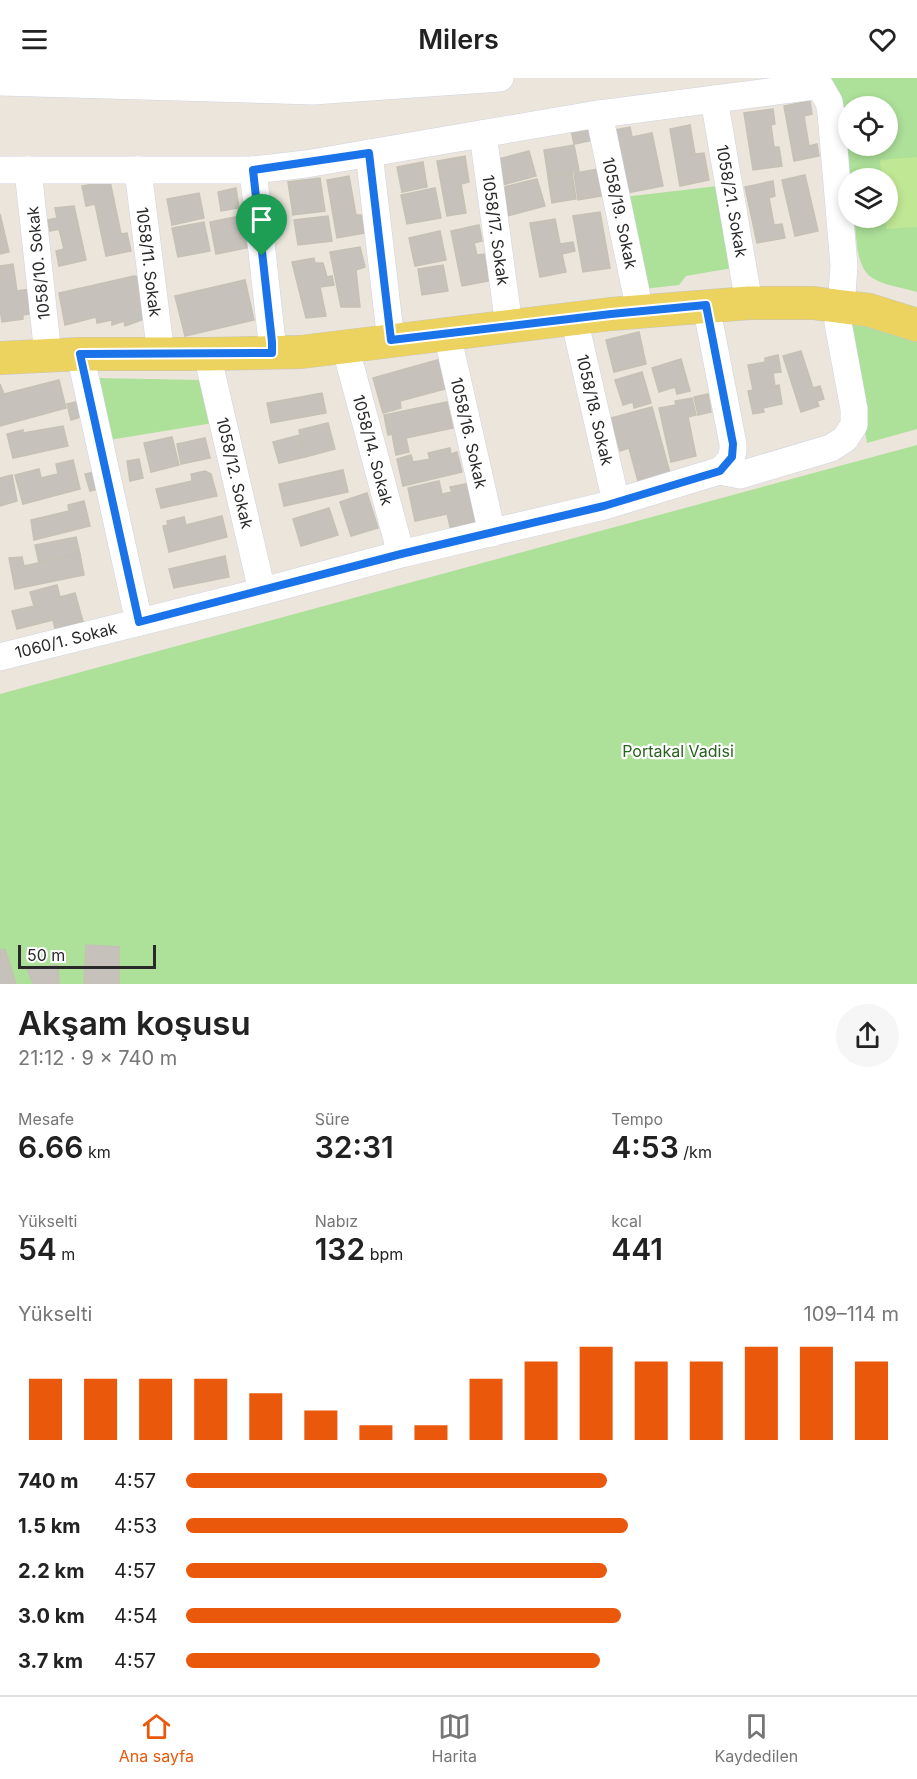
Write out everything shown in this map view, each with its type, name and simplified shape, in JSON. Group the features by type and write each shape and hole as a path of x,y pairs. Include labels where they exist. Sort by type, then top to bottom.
{"main road":[{"path":"0,358 80,354 272,353 640,311 749,303 813,303 868,310 917,325"}],"street":[{"path":"0,82 313,91 358,84 500,78"},
{"path":"0,170 253,170 599,114 814,86 822,88 831,112 844,266 842,307"},
{"name":"1058/21. Sokak","path":"714,99 749,303"},
{"name":"1058/19. Sokak","path":"599,114 640,311"},
{"name":"1058/17. Sokak","path":"483,134 509,326"},
{"path":"369,153 391,340"},
{"name":"1058/10. Sokak","path":"28,170 48,355"},
{"name":"1058/11. Sokak","path":"138,170 160,355"},
{"path":"253,170 272,353"},
{"path":"706,305 733,444 732,457 720,471"},
{"name":"1060/1. Sokak","path":"0,657 401,554 616,502 720,471 741,475 831,448 845,439 854,425 854,409 837,322 842,307"},
{"name":"1058/18. Sokak","path":"574,318 616,502"},
{"name":"1058/16. Sokak","path":"447,334 492,533"},
{"name":"1058/14. Sokak","path":"345,346 401,554"},
{"path":"80,354 139,622"},
{"name":"1058/12. Sokak","path":"207,354 262,591"}],"green space":[{"path":"832,78 917,78 917,292 871,277 859,258 855,228 898,228 898,168 846,168 844,156 898,156 898,96 838,96 838,116"},
{"path":"917,157 917,227 886,229 898,228 898,168 881,168 880,160"},
{"path":"718,186 732,268 686,276 679,285 643,289 624,197"},
{"path":"848,320 917,337 917,429 867,443"},
{"path":"96,378 202,380 213,423 109,440"},
{"name":"Portakal Vadisi","path":"917,445 917,984 0,984 0,694"}],"building":[{"path":"810,101 812,114 804,116 809,146 817,144 819,156 794,161 784,106"},
{"path":"773,109 775,124 771,125 774,147 779,147 782,166 753,170 744,113"},
{"path":"690,125 695,154 704,153 709,180 680,186 670,129"},
{"path":"591,126 594,140 574,144 571,130"},
{"path":"630,127 632,137 652,133 663,186 626,193 614,130"},
{"path":"574,145 579,171 548,176 544,150"},
{"path":"529,151 536,176 502,185 495,160"},
{"path":"465,156 469,182 461,184 466,213 447,216 437,161"},
{"path":"423,162 427,187 402,192 397,167"},
{"path":"604,168 608,195 578,200 574,173"},
{"path":"572,173 576,199 552,203 548,177"},
{"path":"805,175 818,231 795,236 782,180"},
{"path":"349,176 356,215 361,215 365,233 337,238 327,180"},
{"path":"320,178 325,211 293,215 288,182"},
{"path":"537,179 545,206 507,216 500,188"},
{"path":"110,181 121,234 127,233 131,251 106,256 95,204 86,206 82,186"},
{"path":"773,181 775,196 769,198 774,225 782,224 785,238 757,243 745,187"},
{"path":"236,188 239,208 221,211 218,192"},
{"path":"435,188 441,218 407,224 401,195"},
{"path":"199,193 204,218 172,225 167,199"},
{"path":"74,206 86,260 59,266 56,251 64,249 59,229 50,231 47,220 57,218 55,208"},
{"path":"600,212 610,268 583,272 573,216"},
{"path":"0,214 9,252 0,254"},
{"path":"245,215 251,247 216,254 210,222"},
{"path":"328,216 332,241 298,245 294,220"},
{"path":"555,219 560,244 573,242 575,251 562,254 566,272 540,277 530,223"},
{"path":"204,222 210,251 178,257 172,228"},
{"path":"479,225 482,241 474,243 477,255 484,254 489,281 462,286 451,231"},
{"path":"440,231 446,260 415,266 409,238"},
{"path":"360,247 365,267 356,270 360,307 341,307 330,252"},
{"path":"314,258 315,263 323,263 327,277 332,276 334,285 320,287 326,316 306,318 292,262"},
{"path":"13,264 17,291 37,288 41,312 23,315 23,319 2,322 0,266"},
{"path":"443,265 448,291 422,295 418,269"},
{"path":"134,276 139,277 147,318 125,326 124,321 112,325 112,320 97,323 96,317 65,325 59,293"},
{"path":"245,280 254,320 185,336 175,296"},
{"path":"639,332 646,364 614,372 606,340"},
{"path":"801,351 813,388 820,386 824,399 817,401 819,406 801,412 783,356"},
{"path":"778,355 781,372 773,373 775,386 779,385 782,404 763,408 764,412 753,414 748,391 753,390 748,365 765,362 765,358"},
{"path":"441,359 444,368 440,369 445,389 400,401 401,408 383,413 373,378"},
{"path":"681,359 690,391 677,394 675,387 659,392 652,368"},
{"path":"642,372 651,403 634,408 633,402 623,405 615,380"},
{"path":"59,380 66,408 0,426 0,384 4,394"},
{"path":"322,393 326,413 271,423 267,403"},
{"path":"708,394 711,412 698,415 694,397"},
{"path":"692,398 696,415 688,417 696,456 671,462 659,408 676,405 675,401"},
{"path":"80,401 84,416 71,420 67,404"},
{"path":"447,402 453,428 406,438 409,452 396,455 392,434 388,435 384,415"},
{"path":"652,407 670,473 638,481 629,448 620,451 611,418"},
{"path":"328,423 335,449 305,457 299,430"},
{"path":"63,426 68,446 13,458 7,434"},
{"path":"300,435 305,457 279,463 273,442"},
{"path":"172,437 179,465 151,472 144,443"},
{"path":"205,438 210,458 181,464 177,444"},
{"path":"450,448 451,454 457,452 462,472 403,486 397,459 411,455 413,462 430,459 428,453"},
{"path":"139,459 143,478 130,481 127,461"},
{"path":"73,460 80,489 23,504 15,475 39,469 41,478 58,474 56,464"},
{"path":"343,470 348,492 284,506 279,484"},
{"path":"99,471 103,488 90,491 85,474"},
{"path":"205,471 211,474 217,496 161,508 156,489 192,481 191,474"},
{"path":"12,475 17,501 0,506 0,478"},
{"path":"439,481 442,494 452,492 450,487 469,483 487,522 451,530 447,514 415,521 408,488"},
{"path":"367,493 378,528 351,536 340,502"},
{"path":"84,501 90,526 34,540 31,520 69,511 68,505"},
{"path":"329,508 338,535 301,546 293,519"},
{"path":"222,516 227,537 169,552 163,526 168,525 167,521 184,517 186,525"},
{"path":"76,537 80,554 39,563 35,545"},
{"path":"80,554 84,575 15,589 9,558 22,557 24,566"},
{"path":"225,556 229,577 174,588 169,569"},
{"path":"57,585 60,597 75,593 84,625 56,632 53,620 17,629 12,611 34,606 30,592"},
{"path":"86,945 119,947 119,984 84,984"},
{"path":"5,949 16,984 0,984 0,950"},
{"path":"58,965 59,984 33,984 27,969"}],"route":[{"path":"369,153 391,340 706,305 733,444 732,457 720,471 604,506 401,554 139,622 80,354 272,353 262,256 253,170 369,153"}]}
